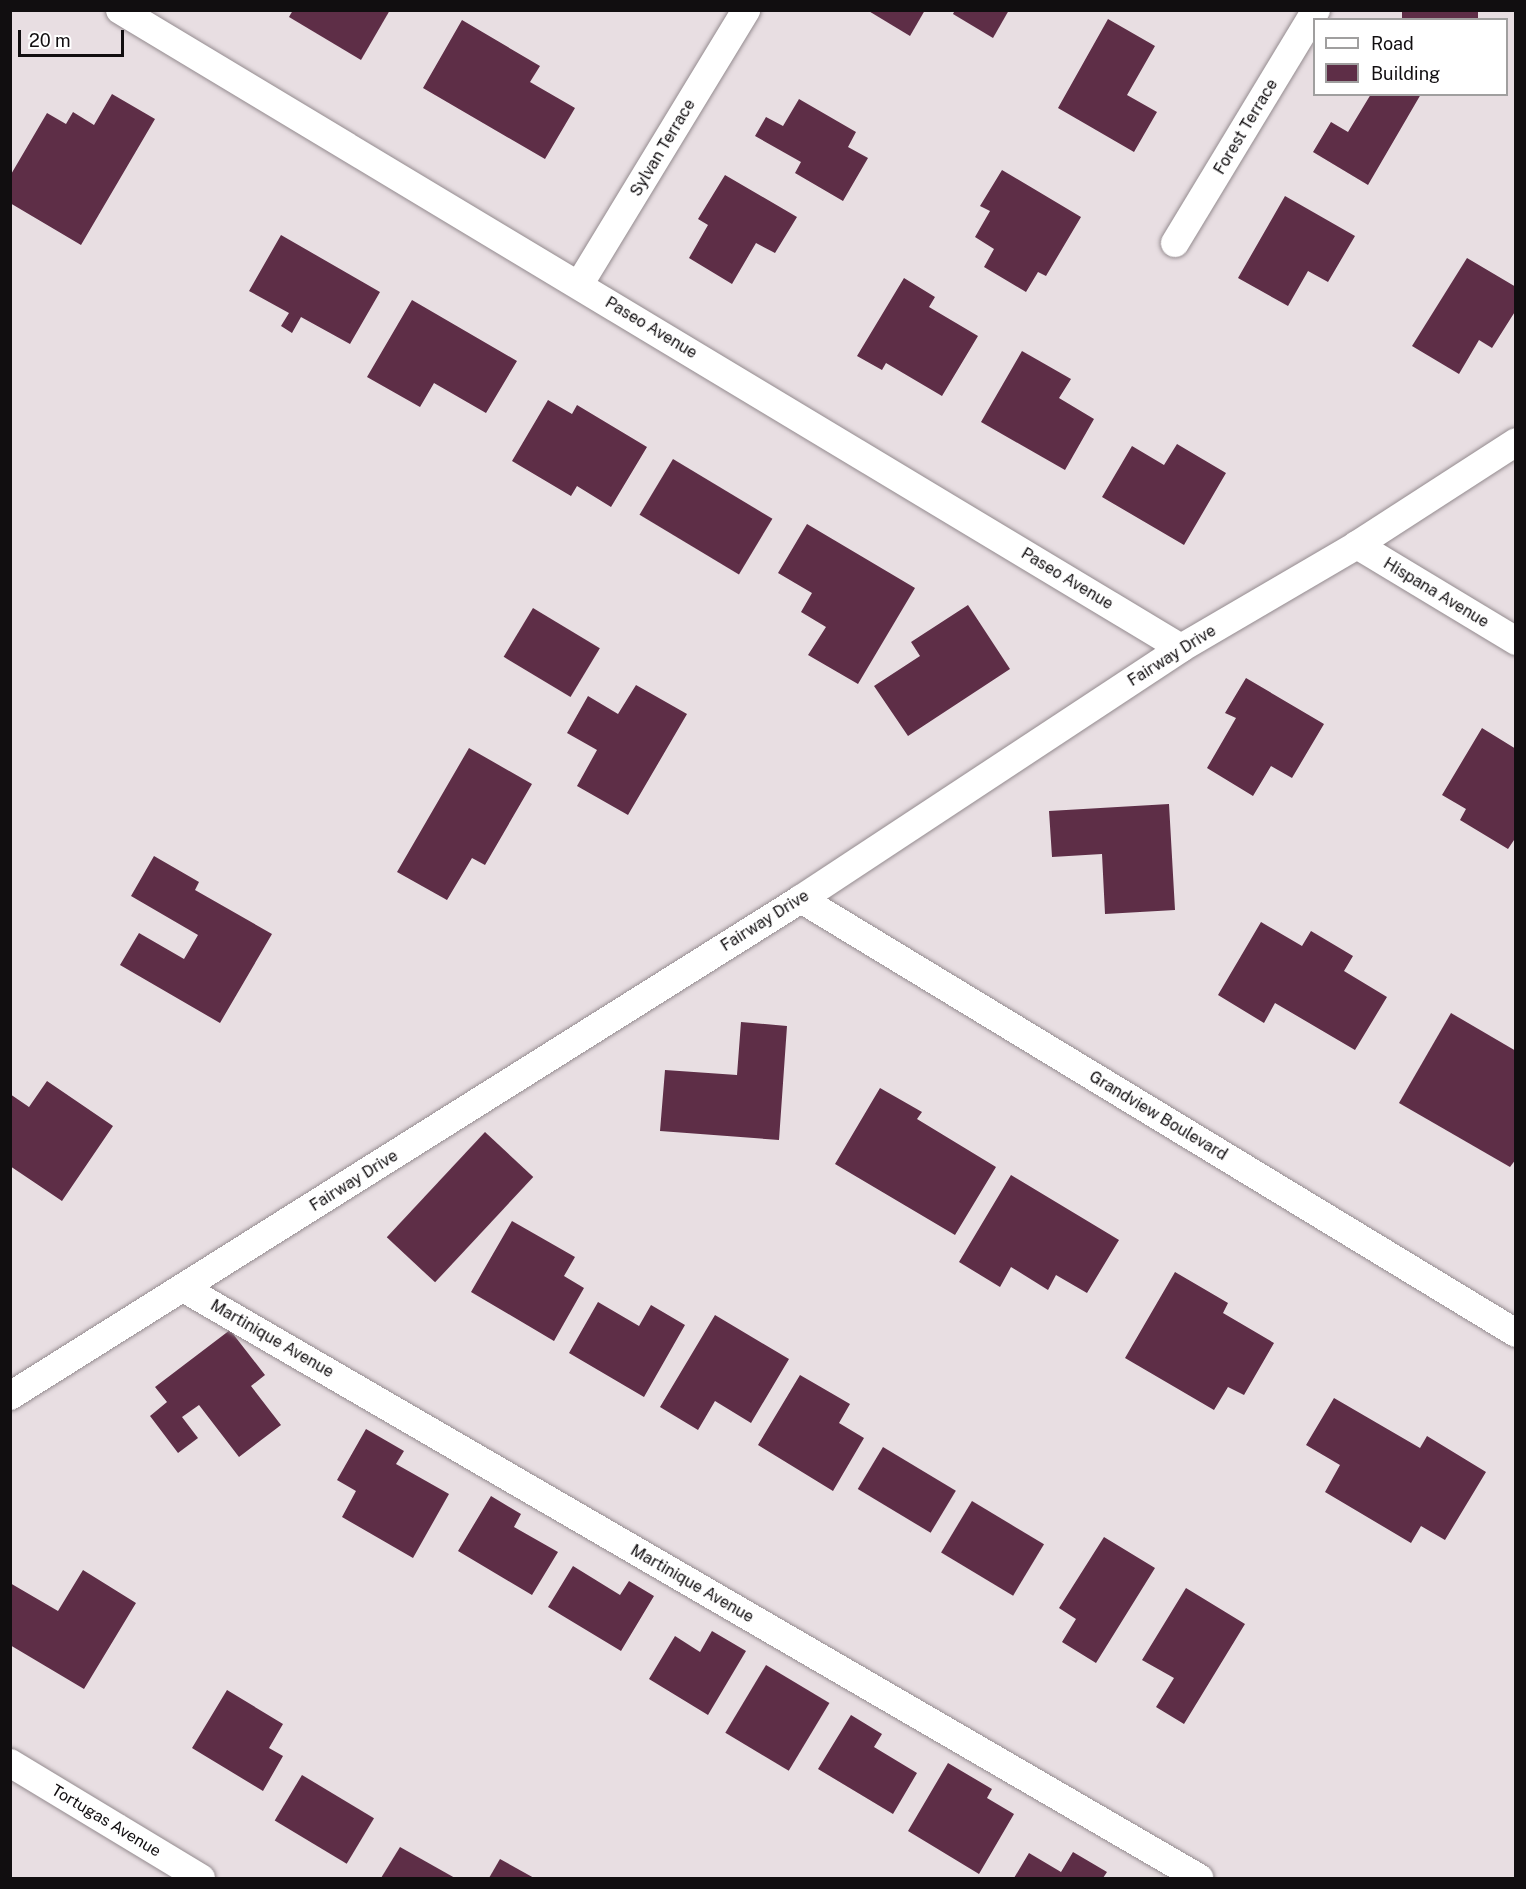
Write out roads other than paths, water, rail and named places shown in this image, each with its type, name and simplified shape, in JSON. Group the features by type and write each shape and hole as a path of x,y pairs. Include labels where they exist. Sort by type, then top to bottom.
{"street":[{"name":"Paseo Avenue","path":"120,10 1181,648"},
{"name":"Sylvan Terrace","path":"579,285 746,10"},
{"name":"Forest Terrace","path":"1175,243 1316,10"},
{"name":"Fairway Drive","path":"10,1396 185,1288 801,898 1181,648 1358,545 1515,442"},
{"name":"Hispana Avenue","path":"1358,545 1515,641"},
{"name":"Grandview Boulevard","path":"801,898 1515,1333"},
{"name":"Martinique Avenue","path":"185,1288 1199,1878"},
{"name":"Tortugas Avenue","path":"10,1763 201,1878"}]}
